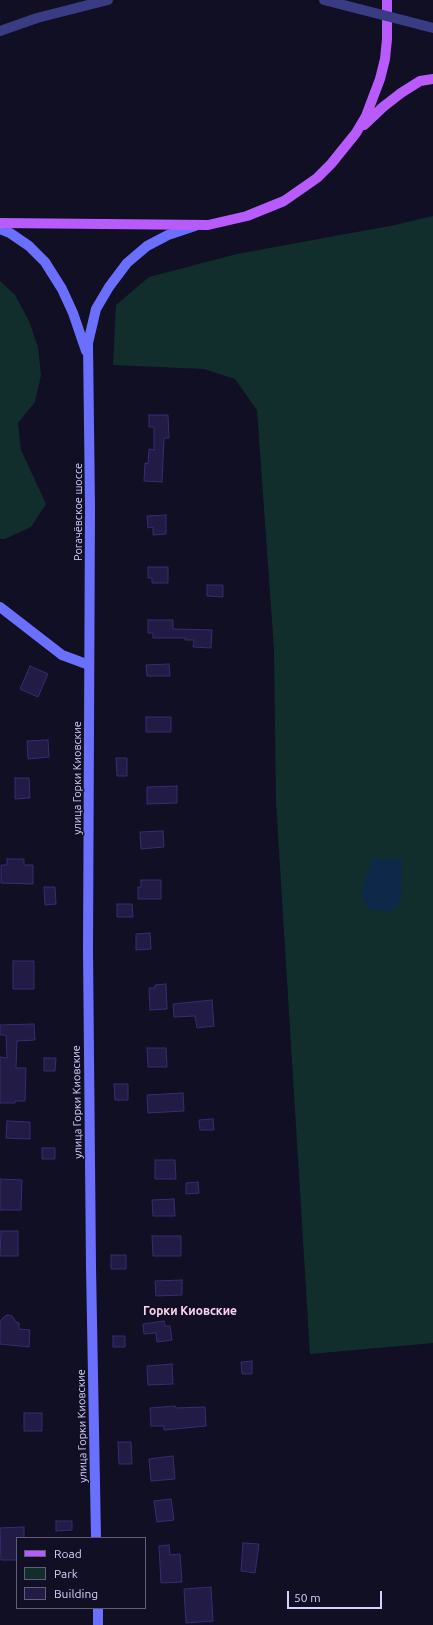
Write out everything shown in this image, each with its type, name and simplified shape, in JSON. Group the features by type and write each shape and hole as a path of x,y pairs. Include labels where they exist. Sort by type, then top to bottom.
{"main road":[{"name":"Рогачёвское шоссе","path":"0,223 195,226 228,222 284,201 316,178 344,149 356,133 374,98 382,72 387,39 387,0"},
{"path":"356,133 383,106 401,93 420,81 433,78"},
{"name":"Рогачёвское шоссе","path":"89,665 88,343 96,309 109,287 127,263 147,246 168,235 195,226"},
{"name":"Рогачёвское шоссе","path":"0,229 10,233 29,246 45,262 62,289 74,313 88,358"},
{"path":"0,606 62,655 89,665"},
{"name":"улица Горки Киовские","path":"89,665 88,950 91,1267 96,1537"},
{"path":"98,1609 98,1625"}],"street":[{"path":"0,32 37,18 108,0"},
{"path":"324,0 433,28"}],"green space":[{"path":"433,216 433,1343 310,1354 276,801 274,649 257,410 235,379 204,369 113,365 116,305 149,277 237,254 395,225"},
{"path":"0,281 15,295 29,321 38,347 41,375 35,402 18,423 21,450 46,504 31,527 5,539 0,539"}],"water":[{"path":"372,859 402,859 401,902 391,911 370,910 361,895"}],"building":[{"path":"149,415 168,415 169,438 164,438 162,482 144,481 145,463 148,464 149,449 154,450 154,427 149,427"},
{"path":"166,515 166,534 153,535 153,527 148,528 147,516"},
{"path":"148,567 168,567 168,583 152,583 152,578 148,578"},
{"path":"207,585 223,585 223,597 207,596"},
{"path":"148,620 173,620 173,629 212,630 211,648 193,647 194,640 185,640 185,638 153,638 153,633 148,633"},
{"path":"169,664 170,676 147,676 146,665"},
{"path":"30,666 48,674 38,697 20,689"},
{"path":"146,717 171,717 171,732 146,732"},
{"path":"48,740 49,757 28,759 27,741"},
{"path":"116,758 127,758 127,776 117,776"},
{"path":"15,778 29,778 30,798 15,799"},
{"path":"177,786 177,803 147,804 147,787"},
{"path":"163,831 164,847 141,849 140,832"},
{"path":"7,859 24,859 24,865 33,865 33,884 1,883 1,865 7,865"},
{"path":"141,880 161,880 161,899 138,899 138,887 141,887"},
{"path":"44,887 55,887 56,904 45,905"},
{"path":"117,904 132,904 133,917 117,917"},
{"path":"150,933 151,949 136,950 136,934"},
{"path":"13,961 34,961 34,989 13,989"},
{"path":"166,984 167,1009 150,1010 149,988 155,988 155,985"},
{"path":"212,1000 214,1026 197,1028 195,1016 174,1017 173,1004"},
{"path":"34,1024 35,1040 17,1041 16,1068 26,1068 25,1101 0,1103 0,1057 7,1058 6,1035 0,1035 0,1025"},
{"path":"147,1048 166,1048 167,1067 148,1067"},
{"path":"44,1058 56,1058 55,1071 44,1071"},
{"path":"114,1084 128,1084 128,1100 115,1100"},
{"path":"183,1093 184,1111 148,1113 147,1095"},
{"path":"213,1119 214,1130 200,1130 199,1120"},
{"path":"7,1121 30,1122 30,1139 6,1138"},
{"path":"42,1148 55,1148 55,1159 42,1159"},
{"path":"155,1160 175,1160 176,1179 155,1179"},
{"path":"0,1179 22,1180 21,1210 0,1210"},
{"path":"198,1182 199,1193 186,1194 186,1183"},
{"path":"174,1199 175,1216 153,1216 152,1200"},
{"path":"1,1231 18,1231 18,1256 0,1256"},
{"path":"152,1236 181,1236 181,1256 153,1256"},
{"path":"111,1255 126,1255 126,1269 111,1269"},
{"path":"182,1280 182,1295 156,1296 155,1281"},
{"path":"8,1315 12,1316 16,1322 19,1323 19,1329 30,1330 29,1347 0,1344 0,1321"},
{"path":"164,1321 165,1326 170,1326 172,1340 157,1342 156,1333 144,1334 143,1324"},
{"path":"113,1336 125,1336 125,1347 113,1347"},
{"path":"252,1361 252,1374 242,1374 241,1362"},
{"path":"172,1364 173,1384 148,1385 147,1366"},
{"path":"175,1406 176,1408 205,1407 206,1426 164,1430 164,1426 151,1426 150,1408"},
{"path":"24,1413 42,1413 42,1431 24,1431"},
{"path":"118,1442 131,1442 132,1464 119,1464"},
{"path":"173,1456 175,1479 151,1481 149,1459"},
{"path":"171,1499 174,1520 157,1522 154,1501"},
{"path":"56,1521 72,1521 72,1530 56,1531"},
{"path":"24,1527 24,1537 16,1537 16,1560 1,1560 0,1528"},
{"path":"243,1543 259,1544 255,1573 241,1571"},
{"path":"169,1545 170,1555 180,1554 182,1582 161,1583 159,1546"},
{"path":"211,1587 213,1621 186,1623 184,1589"}],"district":[{"name":"Горки Киовские","path":"190,1311"}]}
